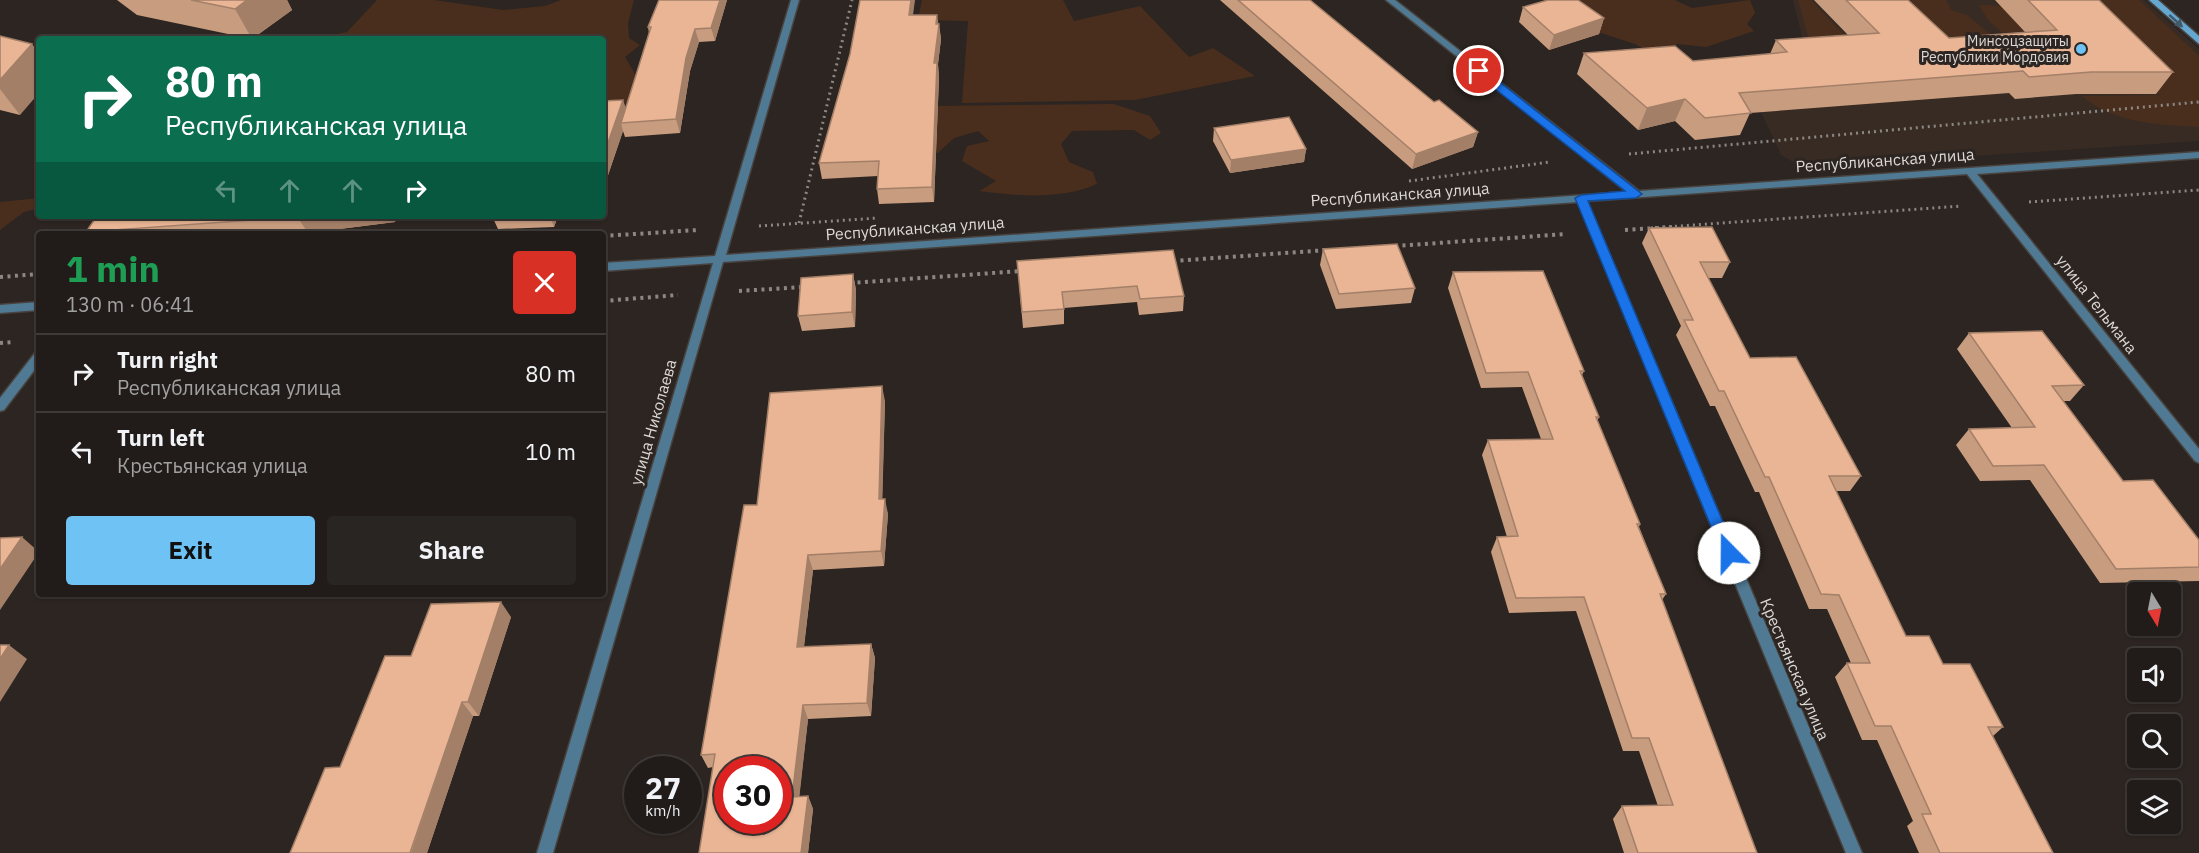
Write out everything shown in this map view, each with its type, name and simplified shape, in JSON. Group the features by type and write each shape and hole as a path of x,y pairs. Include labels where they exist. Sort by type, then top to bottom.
{"main road":[{"path":"2153,0 2199,41"}],"street":[{"name":"улица Николаева","path":"545,853 795,0"},
{"path":"1389,0 1636,194"},
{"name":"Республиканская улица","path":"606,267 2199,155"},
{"name":"улица Тельмана","path":"1970,171 2199,458"},
{"name":"Крестьянская улица","path":"1581,198 1854,853"},
{"path":"0,309 36,306"},
{"path":"0,407 36,360"}],"path":[{"path":"799,223 852,0"},
{"path":"1400,182 1587,157 2199,102"},
{"path":"1394,246 2199,190"},
{"path":"606,236 881,218"},
{"path":"1169,261 1335,250"},
{"path":"838,284 1027,271"},
{"path":"0,277 36,274"},
{"path":"606,301 814,286"}],"shaded area":[{"path":"377,0 434,0 503,10 545,6 561,0 634,0 628,23 629,38 640,45 625,57 640,82 630,102 606,106 606,36 328,36 347,32"},
{"path":"922,0 1063,0 1074,21 1140,6 1189,57 1213,48 1255,76 1135,100 962,103 968,21 918,20"},
{"path":"1576,0 1675,0 1692,8 1750,0 1755,13 1747,24 1754,31 1706,47 1678,44 1653,54 1635,44 1598,32"},
{"path":"1793,0 2144,0 2199,49 2199,141 1824,166 1798,165 1781,155 1738,63 1806,53"},
{"path":"1798,0 1811,0 1871,63 1813,55"},
{"path":"1880,0 1946,0 1951,10 1967,15 1991,35 1937,54"},
{"path":"2067,0 2139,0 2199,56 2199,127 2137,121 2108,112 2082,96 2160,95"},
{"path":"1979,5 2006,6 2086,94 2064,88 1988,20"},
{"path":"1114,104 1150,116 1161,133 1150,140 1134,130 1072,131 1061,144 1069,162 1093,172 1097,184 1068,193 1039,195 979,191 996,181 962,161 967,146 989,141 978,131 954,138 938,153 907,155 932,106"},
{"path":"36,198 36,209 24,212 0,230 0,202"}],"building":[{"path":"191,0 247,0 235,9"},
{"path":"659,0 720,0 711,28 695,29 686,58 676,119 621,123 651,27 648,27"},
{"path":"860,0 911,0 909,15 937,15 936,24 939,24 934,63 937,63 932,187 877,189 879,161 819,163 850,54"},
{"path":"1238,0 1310,0 1434,102 1439,100 1478,132 1416,154"},
{"path":"1548,0 1578,0 1604,18 1554,35 1523,7"},
{"path":"1846,0 1908,0 1949,38 2057,30 2028,0 2099,0 2173,72 2091,72 2029,77 2023,71 1739,93 1751,113 1705,118 1685,99 1647,108 1584,53 1675,46 1693,61 1787,52 1776,40 1879,33"},
{"path":"0,36 32,44 0,80"},
{"path":"623,100 606,148 606,101"},
{"path":"1289,117 1306,149 1231,160 1214,128"},
{"path":"95,219 268,219 100,231 87,231"},
{"path":"1712,227 1730,262 1700,262 1750,358 1796,357 1861,476 1829,476 1906,636 1929,636 1943,664 1970,664 2003,727 1988,727 2053,853 1940,853 1922,814 1931,814 1891,726 1875,726 1847,663 1870,663 1839,595 1821,594 1769,477 1765,477 1724,391 1719,391 1684,320 1693,320 1649,228"},
{"path":"1397,244 1415,288 1339,294 1323,249"},
{"path":"1173,250 1184,296 1140,299 1137,286 1062,292 1064,309 1022,312 1017,261"},
{"path":"1543,271 1584,371 1580,371 1599,417 1596,417 1666,594 1660,594 1757,853 1638,853 1622,806 1673,805 1649,738 1632,738 1584,597 1516,598 1497,537 1518,536 1488,440 1553,439 1528,372 1486,373 1453,272"},
{"path":"853,274 852,312 798,316 801,278"},
{"path":"2042,331 2084,385 2052,386 2123,481 2153,480 2199,540 2199,567 2116,569 2044,465 1993,466 1969,429 2035,427 1969,333"},
{"path":"882,386 879,499 885,499 881,551 808,555 797,647 871,644 867,703 803,705 792,797 792,756 701,755 744,505 757,505 770,393"},
{"path":"22,537 0,569 0,538"},
{"path":"501,602 468,702 462,702 410,853 290,853 325,768 340,767 385,656 411,656 431,604"},
{"path":"0,645 9,645 0,659"},
{"path":"714,760 714,834 792,834 792,797 808,796 801,853 699,853"}],"place":[{"name":"Минсоцзащиты Республики Мордовия","path":"2081,49"}],"route":[{"path":"1479,71 1636,194 1581,198 1729,553"}]}
